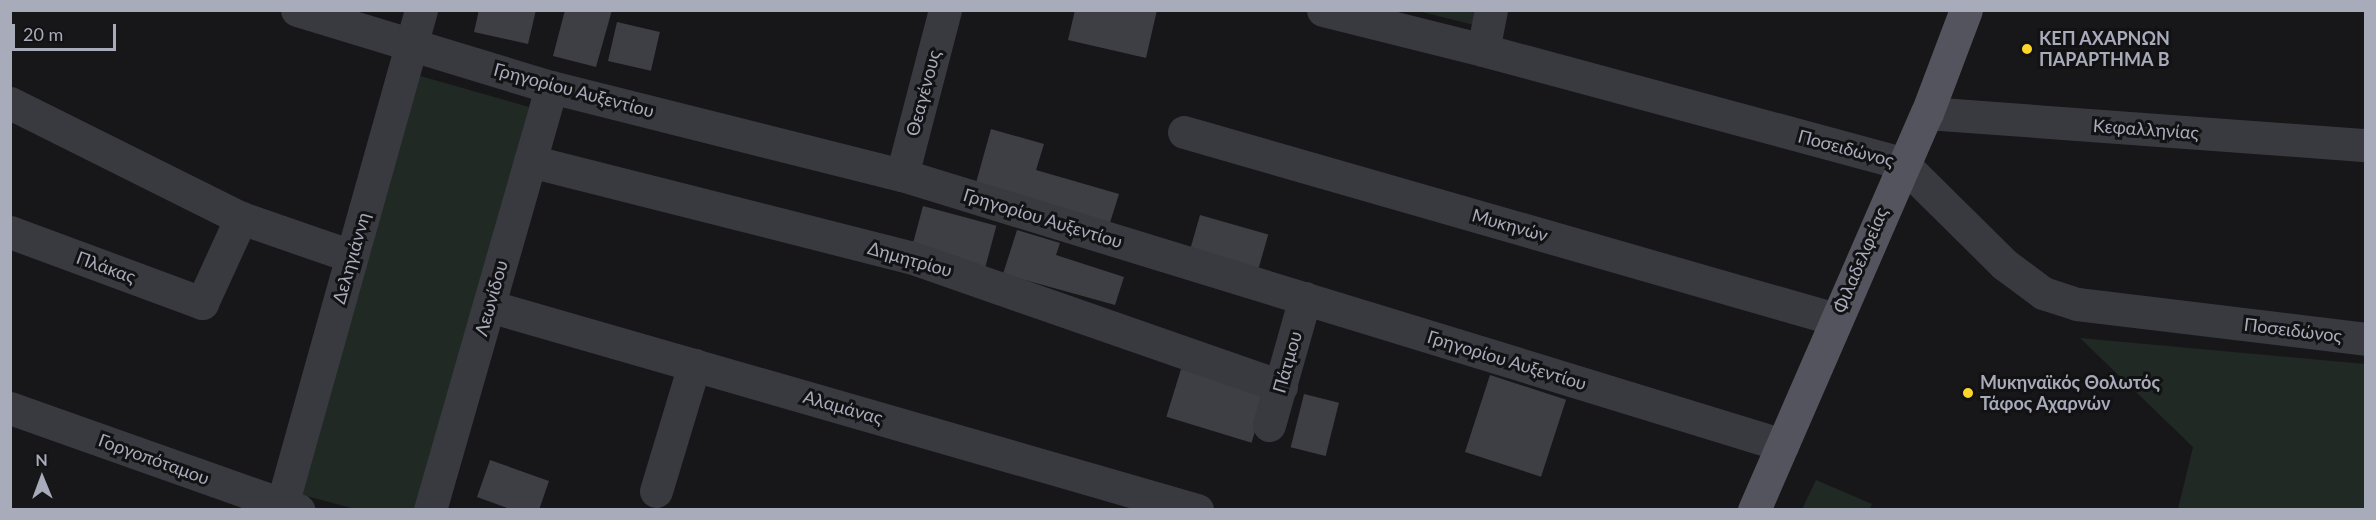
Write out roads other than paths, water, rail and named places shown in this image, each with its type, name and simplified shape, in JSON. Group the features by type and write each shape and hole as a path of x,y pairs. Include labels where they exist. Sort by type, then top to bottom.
{"main road":[{"name":"Φιλαδελφείας","path":"1754,510 1902,163 1927,113 1966,10"}],"street":[{"name":"Γρηγορίου Αυξεντίου","path":"297,10 411,42 551,87 902,175 1783,445"},
{"name":"Δεληγιάννη","path":"290,507 351,256 421,10"},
{"name":"Θεαγένους","path":"902,175 945,10"},
{"name":"Ποσειδώνος","path":"1323,10 1483,50 1902,163 2004,264 2043,293 2078,304 2366,339"},
{"path":"1483,50 1491,10"},
{"name":"Λεωνίδου","path":"430,510 551,87"},
{"path":"10,103 241,218 351,256"},
{"name":"Κεφαλληνίας","path":"1927,113 2366,145"},
{"name":"Μυκηνών","path":"1184,132 1835,319"},
{"name":"Δημητρίου","path":"530,160 910,257 1281,386"},
{"name":"Πλάκας","path":"10,232 202,303 241,218"},
{"name":"Πάτμου","path":"1269,425 1305,298"},
{"name":"Αλαμάνας","path":"489,306 1197,510"},
{"path":"656,491 694,365"},
{"name":"Γοργοπόταμου","path":"10,408 290,507"}],"place":[{"name":"ΚΕΠ ΑΧΑΡΝΩΝ ΠΑΡΑΡΤΗΜΑ Β","path":"2027,49"},
{"name":"Μυκηναϊκός Θολωτός Τάφος Αχαρνών","path":"1968,393"}]}
